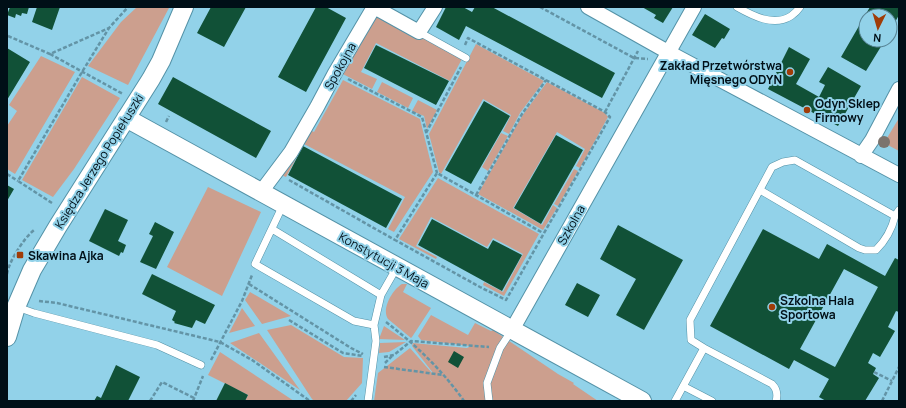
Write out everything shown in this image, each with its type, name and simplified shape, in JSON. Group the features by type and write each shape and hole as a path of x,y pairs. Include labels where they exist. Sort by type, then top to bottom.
{"street":[{"name":"Księdza Jerzego Popiełuszki","path":"7,337 12,312 32,270 161,61 184,7"},
{"name":"Spokojna","path":"261,192 291,152 335,72 374,7 419,32"},
{"path":"419,32 434,7"},
{"path":"588,7 645,39 665,56 899,175"},
{"name":"Szkolna","path":"512,330 665,56 694,7"},
{"path":"861,156 897,97"},
{"name":"Konstytucji 3 Maja","path":"126,118 642,401"}],"lane":[{"path":"738,7 759,18 778,21 791,16 800,7"},
{"path":"419,32 466,58"},
{"path":"760,190 859,248 865,250 876,250 883,244 892,228 897,213 796,160 782,162 772,167 690,320 691,340 772,384 776,388 776,401"},
{"path":"283,204 255,264 354,321 374,325"},
{"path":"272,229 381,295"},
{"path":"368,401 376,341 374,325 381,295 398,267"},
{"path":"12,312 34,313 157,345 201,365"},
{"name":"Szkolna","path":"489,401 487,383 500,348 512,330"},
{"path":"675,401 704,348"},
{"path":"683,386 712,401"}],"path":[{"path":"18,181 109,28 128,7"},
{"path":"540,7 634,58 665,56"},
{"path":"50,54 109,28"},
{"path":"8,36 50,54 127,96"},
{"path":"284,177 480,288 506,300 610,117 605,112 468,38 463,50"},
{"path":"605,112 645,39"},
{"path":"426,134 475,42"},
{"path":"343,77 422,117 437,173 543,233"},
{"path":"476,195 522,114 546,80"},
{"path":"395,240 437,173"},
{"path":"7,174 54,205"},
{"path":"7,274 8,264 28,235"},
{"path":"220,342 242,302 255,264"},
{"path":"249,284 351,348 368,356 342,353 289,320"},
{"path":"34,299 220,342 252,360 310,401"},
{"path":"377,314 411,341 454,387 464,401"},
{"path":"443,375 382,366 411,341 482,347"},
{"path":"379,357 394,355"},
{"path":"881,401 899,367"},
{"path":"874,372 892,381"},
{"path":"150,401 162,382 194,398"}],"shaded area":[{"path":"137,7 169,8 128,85 88,66 121,22"},
{"path":"369,8 462,59 450,81 376,43 361,72 377,79 372,89 333,69"},
{"path":"476,44 544,81 520,113 509,134 503,131 511,115 483,99 441,174 439,172 429,134"},
{"path":"41,56 75,72 15,174 7,169 7,126 17,111 9,105"},
{"path":"82,77 120,98 74,169 53,197 22,180"},
{"path":"343,80 420,119 433,172 394,232 388,229 405,197 304,144 286,177 281,175 302,126 314,132"},
{"path":"382,82 413,98 408,108 377,92"},
{"path":"547,82 605,113 608,117 580,168 576,166 585,149 557,132 513,208 542,225 553,205 557,208 543,230 478,194 522,116"},
{"path":"418,100 437,110 427,129 424,116 412,111"},
{"path":"899,118 899,151 884,143"},
{"path":"501,133 508,136 488,171 482,167"},
{"path":"574,169 578,171 558,206 554,204"},
{"path":"438,178 539,234 504,296 483,285 484,282 503,292 523,254 493,238 487,247 431,217 416,246 437,257 436,259 399,239"},
{"path":"208,187 261,212 222,296 167,267"},
{"path":"402,284 407,284 403,292 431,308 411,338 388,319 386,315 389,300 395,290"},
{"path":"250,292 291,316 262,324 245,300"},
{"path":"242,308 255,326 229,333"},
{"path":"431,315 468,335 475,323 491,331 493,330 558,374 574,383 573,384 598,401 374,401 378,373 410,348 433,373 412,346 413,343 467,348 471,346 421,340 418,336"},
{"path":"291,325 344,357 363,358 362,383 346,401 314,401 312,399 267,330"},
{"path":"384,326 405,340 379,339"},
{"path":"259,333 300,390 230,343"},
{"path":"406,342 389,352 379,353 380,343"},
{"path":"220,352 294,401 245,401 248,395 208,375"}],"building":[{"path":"10,7 29,7 27,14 22,13 21,16 16,14 15,18 7,15"},
{"path":"37,7 60,7 52,30 32,22"},
{"path":"211,7 246,7 224,47 197,33"},
{"path":"316,7 326,7 346,18 306,92 278,77"},
{"path":"446,7 463,7 472,12 475,7 492,7 615,73 602,98 466,26 459,40 436,27"},
{"path":"642,7 673,7 663,23 654,18 656,15"},
{"path":"899,7 899,15 898,17 898,8 869,8"},
{"path":"705,14 730,29 724,39 722,38 715,48 692,35"},
{"path":"858,28 858,48 880,48 866,71 841,57"},
{"path":"376,45 449,81 436,105 364,68"},
{"path":"789,47 810,59 796,84 819,97 825,85 819,82 828,67 861,86 838,126 768,89"},
{"path":"7,48 30,62 7,100"},
{"path":"173,77 271,131 256,158 158,104"},
{"path":"484,101 510,116 471,184 445,170"},
{"path":"556,135 583,150 541,224 514,208"},
{"path":"303,146 402,199 386,228 288,175"},
{"path":"7,185 14,189 7,201"},
{"path":"105,209 128,220 118,241 126,245 123,253 121,252 119,256 89,241"},
{"path":"432,219 488,249 493,240 522,255 502,291 418,245"},
{"path":"155,222 174,232 156,269 140,262 153,236 149,234"},
{"path":"618,225 683,260 644,330 616,315 636,279 600,259"},
{"name":"Szkolna Hala Sportowa","path":"763,229 819,259 827,244 885,276 895,258 899,260 899,312 896,311 888,327 895,331 880,357 873,353 868,363 876,368 873,374 879,378 865,401 826,401 819,397 829,379 794,360 789,369 710,326","holes":["844,269 878,287 835,367 800,349"]},
{"path":"152,274 215,305 205,324 196,320 192,328 174,323 175,322 172,320 176,311 142,294"},
{"path":"577,283 600,295 588,317 565,305"},
{"path":"454,351 464,357 458,368 448,362"},
{"path":"116,365 140,377 128,401 94,401 97,396 101,398"},
{"path":"225,383 248,395 245,401 216,401"}],"place":[{"name":"Zakład Przetwórstwa Mięsnego ODYN","path":"790,72"},
{"name":"Odyn Sklep Firmowy","path":"807,110"},
{"name":"Skawina Ajka","path":"20,255"},
{"name":"Szkolna Hala Sportowa","path":"772,307"}]}
